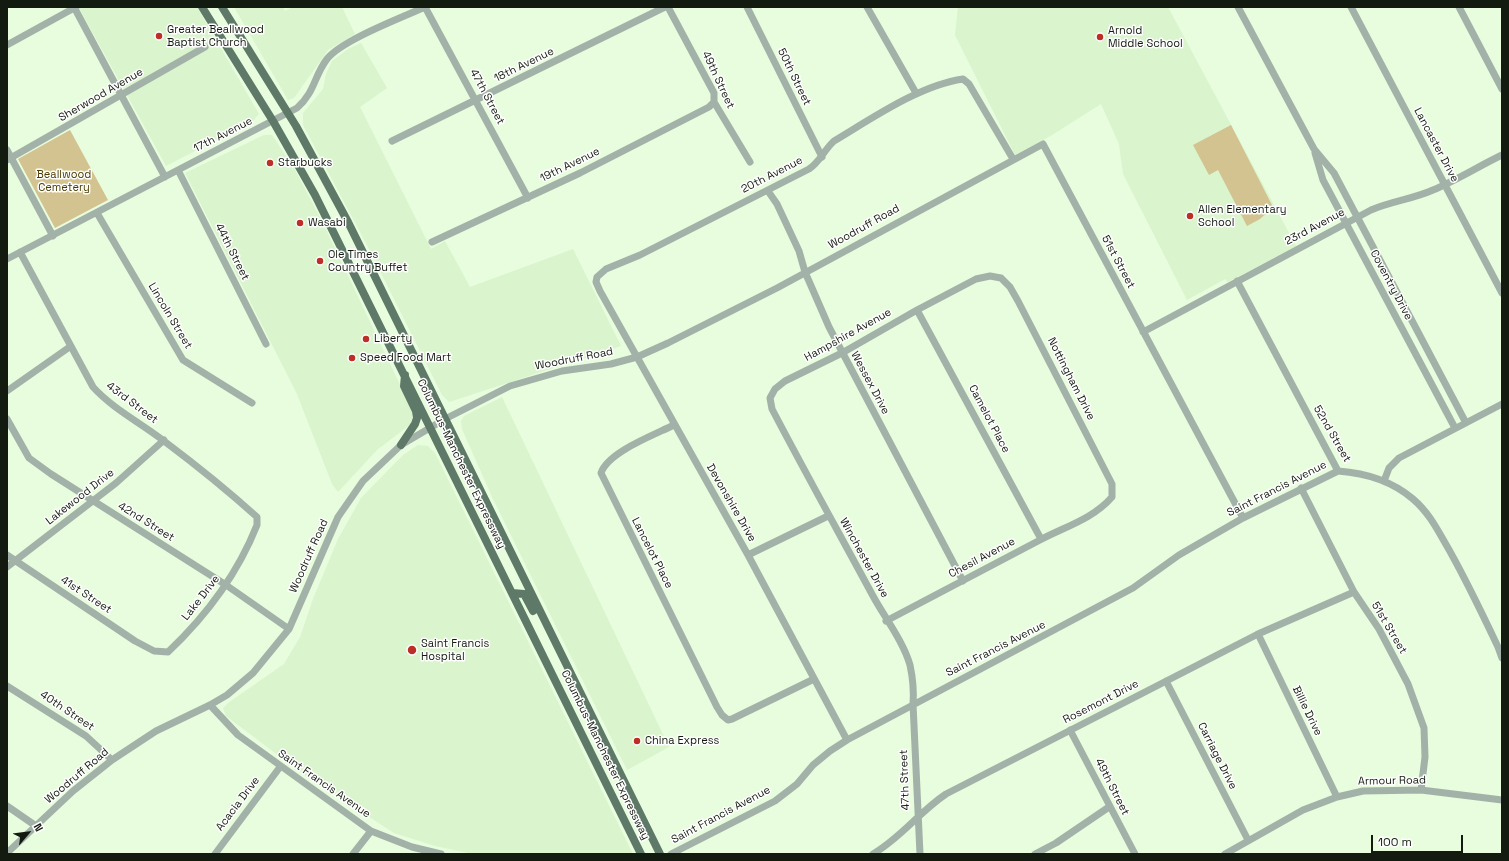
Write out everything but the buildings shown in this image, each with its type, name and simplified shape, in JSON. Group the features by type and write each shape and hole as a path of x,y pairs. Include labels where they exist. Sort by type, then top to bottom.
{"main road":[{"name":"Columbus-Manchester Expressway","path":"202,7 273,121 315,195 405,374 641,854"},
{"name":"Columbus-Manchester Expressway","path":"222,7 288,113 368,262 554,642 660,854"},
{"path":"401,445 415,424 416,418 416,411 404,386 405,374"},
{"path":"512,593 524,594 546,634 554,642"}],"street":[{"path":"7,45 75,7 165,177"},
{"name":"17th Avenue","path":"7,259 288,113 306,100 322,67 333,52 354,40 425,7"},
{"name":"47th Street","path":"425,7 528,198"},
{"name":"18th Avenue","path":"392,141 477,101 667,7"},
{"name":"49th Street","path":"667,7 714,93 714,102 750,162"},
{"name":"50th Street","path":"747,7 822,157"},
{"path":"867,7 916,94"},
{"name":"Coventry Drive","path":"1238,7 1314,149 1334,173 1466,423"},
{"name":"Lancaster Drive","path":"1351,7 1502,293"},
{"path":"1459,7 1502,89"},
{"name":"Sherwood Avenue","path":"9,159 122,96 205,47"},
{"name":"20th Avenue","path":"597,277 606,268 640,255 809,170 822,157 826,149 834,141 916,94 948,82 963,79 969,84 1012,159"},
{"name":"19th Avenue","path":"432,242 528,198 676,124 708,107 714,102"},
{"name":"51st Street","path":"1012,159 1043,144 1243,518"},
{"name":"Coventry Drive","path":"1314,149 1323,180 1455,428"},
{"path":"7,150 9,159 53,236"},
{"name":"23rd Avenue","path":"1143,332 1346,223 1390,202 1421,195 1502,155"},
{"name":"Woodruff Road","path":"7,853 73,791 112,760 156,731 210,705 227,695 253,673 289,629 338,517 363,481 401,445 489,395 530,379 567,370 611,364 637,357 675,340 805,272 1012,159"},
{"name":"44th Street","path":"178,170 266,344"},
{"name":"Wessex Drive","path":"768,191 777,204 788,226 799,251 805,272 842,352 963,581"},
{"name":"Lincoln Street","path":"97,212 183,360 252,403"},
{"name":"43rd Street","path":"20,252 85,375 102,396 164,440 257,517 257,525 251,540"},
{"name":"Nottingham Drive","path":"967,284 976,279 990,276 1001,278 1010,287 1025,315 1112,484 1112,497 1104,507 1088,517"},
{"name":"Devonshire Drive","path":"597,277 596,282 600,290 748,556 847,740"},
{"name":"52nd Street","path":"1238,281 1338,471 1360,473 1384,481 1414,500 1432,519 1457,562 1502,658"},
{"name":"Hampshire Avenue","path":"781,426 772,409 770,398 775,389 785,381 842,352 967,284"},
{"name":"Camelot Place","path":"917,310 1041,539"},
{"path":"7,391 71,346"},
{"path":"1384,481 1389,468 1399,458 1502,404"},
{"name":"42nd Street","path":"7,419 29,458 93,501 226,585 289,629"},
{"name":"Lancelot Place","path":"674,425 647,438 610,460 603,466 601,473 717,707 722,715 728,720 814,679"},
{"name":"Winchester Drive","path":"781,426 828,516 886,621 902,646 910,664 914,688 913,704"},
{"name":"Lakewood Drive","path":"7,567 132,470 164,440"},
{"name":"Saint Francis Avenue","path":"671,854 775,801 797,784 813,765 830,751 847,740 1133,588 1179,555 1243,518 1300,488 1338,471"},
{"name":"51st Street","path":"1300,488 1354,592 1379,629 1408,684 1424,728 1425,757 1421,790"},
{"path":"748,556 828,516"},
{"name":"Chesil Avenue","path":"886,621 1041,539 1088,517"},
{"name":"Lake Drive","path":"154,652 168,652 182,639 226,585 251,540"},
{"name":"41st Street","path":"7,555 154,652"},
{"name":"Rosemont Drive","path":"873,854 907,829 918,816 946,794 1258,634 1354,592"},
{"name":"Billie Drive","path":"1258,634 1337,797"},
{"name":"Carriage Drive","path":"1166,681 1248,840"},
{"name":"40th Street","path":"7,686 86,736 112,760"},
{"name":"47th Street","path":"913,704 920,854"},
{"name":"Saint Francis Avenue","path":"210,705 238,735 280,767 324,796 371,831 412,848 442,854"},
{"name":"49th Street","path":"1070,730 1135,854"},
{"name":"Acacia Drive","path":"215,854 280,767"},
{"name":"Armour Road","path":"1225,854 1303,810 1337,797 1363,791 1421,790 1502,800"},
{"path":"7,806 36,826"},
{"path":"1035,854 1056,843 1110,807"},
{"path":"353,854 371,831"}],"shaded area":[{"path":"197,7 259,114 253,121 166,166 79,8"},
{"path":"234,7 283,7 285,11 293,7 342,7 355,34 328,50 294,98 288,100"},
{"path":"958,7 1168,7 1296,246 1228,282 1225,279 1187,300 1123,174 1119,144 1101,104 1052,135 1015,155 955,35"},
{"path":"361,43 387,88 360,107 431,249 445,241 470,287 573,249 621,346 449,402 442,395 368,247 303,125 303,113 323,89 326,74 332,61 348,49"},
{"path":"264,135 272,135 294,168 321,219 413,412 411,424 377,450 338,492 332,484 297,394 185,173"},
{"path":"502,397 669,747 627,770 493,499 462,429 461,421 464,416"},
{"name":"Saint Francis Hospital","path":"418,445 428,446 435,453 633,854 473,854 435,846 394,833 303,774 226,716 223,708 228,703 284,664 300,637 313,599 338,539 361,498 403,455"}],"green space":[{"path":"1231,125 1273,207 1260,219 1247,226 1218,170 1209,175 1193,145"},
{"name":"Beallwood Cemetery","path":"70,130 108,200 55,228 18,159"}],"place":[{"name":"Greater Beallwood Baptist Church","path":"159,36"},
{"name":"Arnold Middle School","path":"1100,37"},
{"name":"Starbucks","path":"270,163"},
{"name":"Allen Elementary School","path":"1190,216"},
{"name":"Wasabi","path":"300,223"},
{"name":"Ole Times Country Buffet","path":"320,261"},
{"name":"Liberty","path":"366,339"},
{"name":"Speed Food Mart","path":"352,358"},
{"name":"Saint Francis Hospital","path":"412,650"},
{"name":"China Express","path":"637,741"}]}
